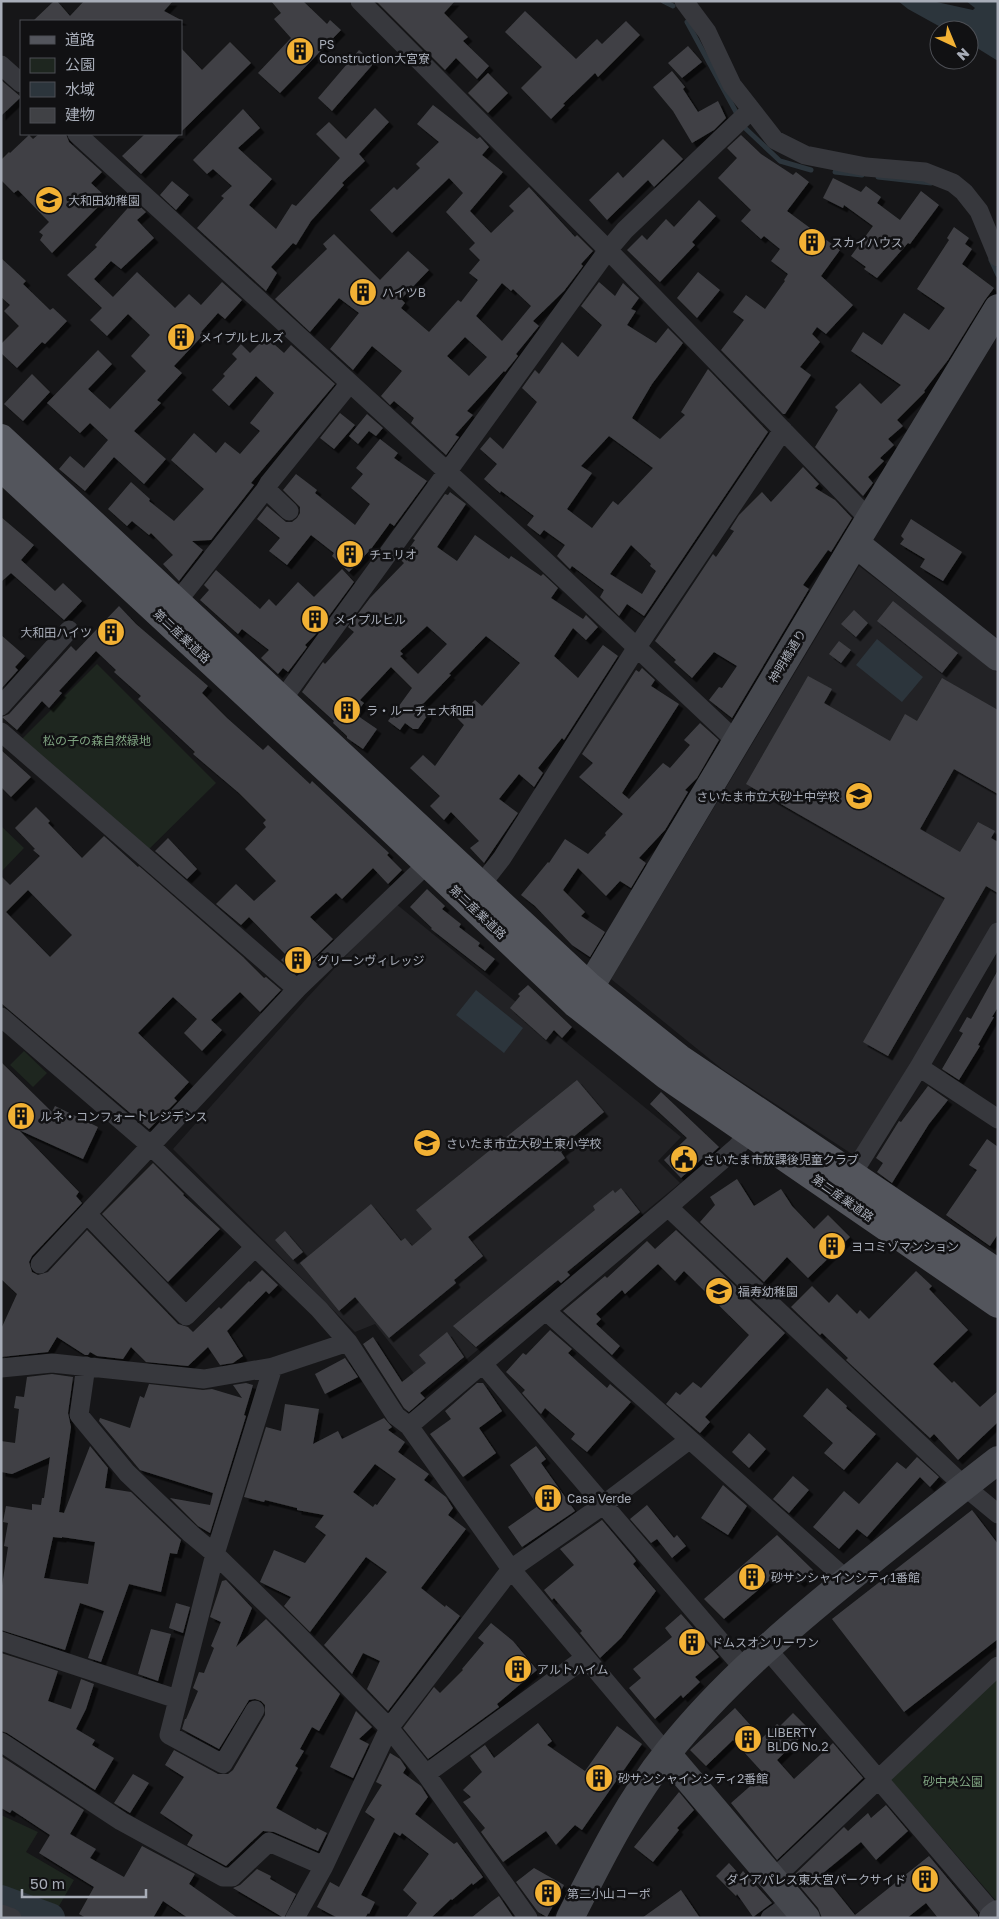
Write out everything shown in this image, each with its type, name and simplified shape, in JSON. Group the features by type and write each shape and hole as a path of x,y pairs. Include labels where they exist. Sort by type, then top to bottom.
{"main road":[{"name":"第二産業道路","path":"1,438 170,611 372,811 428,864 583,996 679,1058 851,1176 998,1273"},
{"name":"第二産業道路","path":"1,467 170,611 282,700 481,885 583,996 659,1070 998,1304"}],"street":[{"path":"360,1 608,250 869,519"},
{"path":"684,1 706,32 732,85 775,140 805,155 866,166 925,172 953,183 964,192 979,211 998,257"},
{"path":"1,65 20,82"},
{"path":"282,700 446,471 608,250 625,230 751,110"},
{"path":"78,135 544,560 736,740"},
{"name":"神明橋通り","path":"583,996 869,519 996,317"},
{"path":"170,611 269,483 350,383"},
{"path":"481,885 502,858 637,648 783,430"},
{"path":"266,489 289,511"},
{"path":"855,543 995,648"},
{"path":"1,706 69,630"},
{"path":"1,732 297,989"},
{"path":"40,1264 297,989 428,864"},
{"path":"851,1176 919,1067 998,932"},
{"path":"1,1017 151,1146 319,1309 348,1342 396,1416 409,1426 511,1569 799,1910 770,1918"},
{"path":"919,1067 996,1114"},
{"path":"409,1426 668,1207 737,1147 748,1133"},
{"path":"668,1207 964,1486 998,1514"},
{"path":"87,1214 186,1316 255,1247"},
{"path":"546,1311 847,1580"},
{"path":"1,1368 52,1363 204,1379 273,1367 348,1342"},
{"path":"483,1364 745,1670"},
{"path":"86,1366 79,1415 127,1473 191,1534 215,1554 389,1728 426,1774 528,1918"},
{"path":"255,1710 223,1764 169,1735 215,1554 273,1367"},
{"path":"295,1918 324,1866 389,1728 511,1569 603,1505 689,1440"},
{"path":"570,1918 628,1810 667,1754 692,1723 766,1649 807,1612 998,1460"},
{"path":"1,1641 177,1698"},
{"path":"766,1649 996,1916"},
{"path":"426,1774 585,1658"},
{"path":"773,1879 998,1666"},
{"path":"1,1742 121,1821 223,1877 232,1877 269,1842 324,1866"},
{"path":"1,1914 12,1918"}],"shaded area":[{"name":"さいたま市立大砂土中学校","path":"859,566 998,673 998,919 855,1156 722,1069 611,979"},
{"name":"さいたま市立大砂土東小学校","path":"395,903 681,1137 658,1161 680,1183 428,1391 375,1324 355,1332 173,1149 307,998"}],"green space":[{"name":"松の子の森自然緑地","path":"97,664 216,783 145,853 19,742"},
{"path":"1,826 24,848 1,872"},
{"path":"24,1051 47,1073 33,1087 10,1065"},
{"name":"砂中央公園","path":"998,1676 998,1903 890,1779"},
{"path":"1,1815 38,1832 26,1852 74,1880 55,1913 1,1894"}],"water":[{"path":"898,1 932,1 973,10 975,8 966,1 998,1 998,61 979,49 979,20 929,21"},
{"path":"877,639 923,677 902,702 856,665"},
{"path":"476,990 523,1028 504,1053 456,1015"}],"building":[{"path":"54,1 57,1 70,16 84,1 173,1 164,11 181,20 34,20"},
{"name":"PS Construction大宮寮","path":"271,1 303,1 327,24 330,20 341,30 280,93 258,73 291,38 274,19 281,13"},
{"path":"376,1 455,1 444,13 468,37 463,41 489,66 477,79 456,58 445,70"},
{"path":"525,11 576,59 597,39 602,44 626,21 640,35 598,77 595,73 563,104 565,105 551,119 521,88 542,67 505,32"},
{"path":"230,42 251,63 182,131 182,49 202,70"},
{"path":"688,46 702,62 682,78 668,63"},
{"path":"359,50 374,63 332,111 318,98"},
{"path":"672,71 685,87 683,89 698,112 718,101 726,118 714,130 692,143 673,111 653,87"},
{"path":"488,73 508,93 488,113 468,93"},
{"path":"1,80 20,98 1,116"},
{"path":"433,105 477,139 480,137 489,147 482,155 503,172 470,211 491,233 514,211 509,206 529,187 575,237 577,235 593,251 581,264 583,266 564,291 533,321 539,326 516,354 518,356 467,411 473,415 455,435 459,437 446,455 411,423 414,418 394,401 390,405 381,396 402,371 372,346 353,370 330,349 359,313 339,298 310,332 275,299 327,249 323,244 334,234 380,280 408,251 429,270 401,299 405,303 401,308 429,332 458,300 461,302 478,280 469,273 480,260 469,249 475,243 446,212 463,193 449,178 392,233 370,210 394,187 397,190 420,168 416,164 439,142 417,124","holes":["502,283 511,291 513,289 531,306 502,341 476,316","465,337 487,357 469,376 447,356"]},
{"path":"375,108 389,122 359,154 365,161 342,183 344,185 311,221 296,245 293,243 271,267 277,273 266,291 197,228 224,198 221,196 232,186 213,169 207,174 193,160 243,109 260,128 238,148 272,179 249,205 276,229 292,204 296,206 340,158 316,134 329,122 346,139"},
{"path":"29,135 33,139 38,135 66,135 69,142 102,172 91,183 107,198 52,253 40,240 43,235 39,232 49,222 18,190 14,193 1,180 1,160"},
{"path":"144,135 179,135 141,174 122,156"},
{"path":"741,135 761,154 793,175 796,172 809,182 787,211 840,250 821,276 853,305 826,334 817,327 812,334 820,342 800,367 811,375 785,414 721,350 744,320 733,312 746,295 765,309 788,274 771,261 780,249 764,236 761,239 741,221 751,210 718,178 737,158 727,148"},
{"path":"663,139 683,159 654,187 648,180 607,220 589,200 618,172 623,178"},
{"path":"833,178 861,192 866,186 881,197 877,203 900,220 921,191 939,205 910,244 908,243 877,278 864,269 866,267 851,256 873,226 844,205 843,208 823,198"},
{"path":"172,181 189,195 176,210 160,195"},
{"path":"699,200 716,216 692,242 695,245 660,282 627,250 642,235 647,240 666,219 674,227"},
{"path":"134,201 146,212 137,220 154,238 121,269 111,261 94,279 113,297 137,272 175,308 189,294 201,305 222,282 242,300 225,319 218,313 201,332 204,334 174,366 182,373 157,400 161,403 134,431 166,459 144,484 114,457 85,491 59,469 70,456 84,468 108,440 90,423 80,433 47,403 98,350 112,364 88,389 110,409 146,371 131,356 150,335 128,314 107,336 90,320 102,308 67,275 97,247 95,245"},
{"path":"954,227 969,238 965,244 972,249 962,264 994,288 925,392 897,420 903,426 888,439 894,445 880,458 884,461 868,477 873,483 863,496 815,447 838,410 835,407 860,383 881,404 901,385 851,351 863,332 882,345 904,313 929,330 945,308 917,289 949,240 947,238"},
{"path":"1,258 26,281 23,284 50,310 53,308 67,321 45,344 42,342 17,368 1,353 1,344 19,326 4,311 10,305 1,297"},
{"path":"698,272 720,290 697,318 677,298"},
{"path":"599,282 615,296 623,283 639,298 631,309 636,311 627,325 656,343 668,328 683,343 652,384 632,418 660,439 685,415 681,412 708,369 768,432 644,616 627,604 619,616 600,597 604,590 572,566 570,569 557,556 565,545 544,530 540,535 527,525 534,516 501,491 500,493 484,479 497,464 480,449 490,437 503,449 537,402 522,388 535,370 539,374 562,342 578,357 602,325 581,306","holes":["609,436 653,468 618,505 613,501 592,528 567,509 592,473 581,466","631,545 656,571 642,594 610,574"]},
{"path":"266,337 284,353 291,345 335,384 251,483 254,485 211,540 192,541 203,550 179,581 163,564 173,555 151,533 149,535 132,521 127,526 108,509 131,482 150,499 149,501 174,521 204,489 171,460 194,433 216,453 225,442 240,454 260,431 250,423 274,393 256,376 229,406 212,390 237,359 232,354 241,344 250,353"},
{"path":"32,374 50,392 23,421 4,404"},
{"path":"340,413 355,425 334,449 320,438"},
{"path":"367,414 383,428 376,436 369,431 358,444 349,436"},
{"path":"380,439 398,453 394,458 427,481 394,526 390,523 371,549 349,572 332,556 334,553 311,535 287,565 269,551 280,538 257,519 267,506 286,522 292,522 297,518 300,513 300,507 283,490 296,474 317,490 315,493 355,525 370,504 351,488 363,474 356,468"},
{"path":"803,467 819,484 815,488 835,500 852,518 831,552 828,550 803,585 809,589 732,718 709,700 719,687 722,688 737,666 714,652 692,678 655,641 713,554 716,557 734,531 730,529 739,515 762,492 771,502"},
{"path":"450,492 466,504 437,547 457,561 475,535 509,559 511,556 541,576 543,574 558,588 551,598 583,619 586,615 598,627 586,640 573,628 554,656 578,678 603,645 618,656 564,740 562,738 538,768 543,773 534,787 519,774 499,799 518,813 484,863 470,848 479,841 451,812 444,820 430,806 440,796 410,768 423,755 435,766 464,725 457,718 475,700 482,706 520,663 486,636 421,706 427,711 427,716 418,729 413,729 405,723 400,730 388,721 412,688 391,667 360,700 364,703 355,714 377,729 363,749 347,738 333,723 334,721 302,692 323,662 325,664 354,632 348,627 370,598 404,563 401,560 415,540 413,539 445,494 448,495","holes":["427,626 447,644 418,674 400,656 403,654 400,651"]},
{"path":"1,517 34,545 21,560 55,591 63,583 82,601 64,620 11,573 1,582"},
{"path":"911,519 962,552 943,581 920,567 925,559 900,544 904,539 901,536"},
{"path":"342,569 354,582 315,635 305,645 307,647 288,672 283,668 278,674 261,658 269,650 242,629 238,634 200,600 209,590 204,585 216,570 260,609 269,599 276,606 298,582 314,597"},
{"path":"893,601 958,653 942,673 877,621"},
{"path":"119,606 136,624 208,686 202,693 227,718 263,750 268,745 310,784 312,781 389,853 387,855 402,870 388,884 373,868 342,899 336,893 310,917 333,939 297,974 281,960 286,955 249,917 241,925 216,904 236,884 254,901 276,881 245,849 266,827 263,823 266,820 239,793 193,754 195,752 138,699 141,696 114,672 116,670 96,651 59,691 62,693 49,708 42,701 17,730 2,717 9,714 71,646 76,651"},
{"path":"854,610 868,623 856,637 841,624"},
{"path":"1,635 25,656 15,667 18,670 1,689"},
{"path":"839,641 851,650 841,663 829,654"},
{"path":"642,668 655,680 651,686 679,704 622,793 629,799 663,763 670,768 690,745 684,740 700,723 719,740 697,778 685,790 688,792 665,830 639,858 646,863 631,888 620,881 606,896 578,868 563,890 585,912 581,916 605,932 590,957 572,945 535,906 521,895 549,863 565,839 588,854 623,814 579,777 593,763 582,754 636,670 639,672"},
{"path":"808,676 832,689 824,703 890,741 905,714 917,721 942,678 998,710 998,794 954,769 920,829 960,852 978,822 995,831 991,838 998,842 998,893 986,886 888,1056 863,1042 945,898 746,784"},
{"path":"1,750 31,777 11,797 1,787"},
{"path":"36,807 50,821 48,823 82,858 104,836 243,957 264,978 266,977 281,990 260,1012 240,992 211,1020 222,1030 202,1051 184,1033 197,1019 173,997 138,1033 189,1082 174,1098 177,1101 149,1129 1,1003 1,876 10,885 40,856 15,828","holes":["28,890 72,935 50,957 6,912"]},
{"path":"168,838 197,869 187,879 155,851"},
{"path":"427,889 445,906 442,909 461,924 459,927 480,943 478,946 495,959 485,971 431,929 410,907"},
{"path":"998,970 998,1007 978,1045 980,1046 959,1080 942,1069 963,1033 959,1031 967,1017 971,1019"},
{"path":"528,985 572,1027 562,1038 554,1030 546,1040 510,1008 520,996 518,994"},
{"path":"1,1062 52,1112 55,1106 98,1127 83,1159 19,1130 79,1192 76,1196 82,1203 32,1256 29,1262 32,1272 38,1275 48,1272 87,1230 178,1324 188,1327 193,1332 219,1307 221,1309 262,1270 278,1285 269,1294 266,1291 227,1331 243,1356 233,1363 220,1365 208,1347 188,1366 146,1362 131,1347 123,1359 97,1356 90,1352 88,1355 85,1355 57,1337 48,1352 1,1357 1,1329 17,1294 1,1279"},
{"path":"577,1080 604,1112 567,1142 570,1145 561,1152 565,1158 468,1237 483,1256 454,1280 456,1283 389,1338 355,1297 339,1311 300,1263 371,1204 401,1241 405,1238 412,1246 432,1229 416,1210"},
{"path":"928,1086 948,1100 929,1124 892,1183 877,1172 883,1163 876,1158 899,1121 901,1122"},
{"path":"661,1092 719,1147 708,1157 706,1155 681,1178 664,1160 687,1138 650,1104"},
{"path":"987,1139 998,1147 998,1234 990,1246 946,1215 977,1170 969,1165"},
{"path":"153,1163 183,1195 220,1229 168,1282 102,1214"},
{"path":"737,1179 754,1206 781,1189 792,1206 814,1229 828,1215 850,1237 808,1278 787,1257 764,1282 700,1222 715,1205 710,1197"},
{"path":"621,1188 640,1212 567,1272 570,1275 561,1283 558,1280 476,1347 453,1326 595,1210 593,1206 613,1190 615,1193"},
{"path":"676,1230 785,1333 705,1417 710,1422 700,1433 666,1404 676,1392 680,1395 693,1382 701,1388 749,1335 684,1271 675,1281 658,1264 625,1294 622,1290 596,1314 601,1319 596,1324 620,1346 612,1355 563,1311 605,1276 607,1278 647,1241 655,1249"},
{"path":"285,1231 303,1252 293,1260 275,1240"},
{"path":"916,1271 932,1286 929,1289 968,1330 933,1364 952,1383 954,1381 980,1407 998,1391 998,1422 958,1460 934,1434 930,1438 846,1360 848,1358 822,1333 820,1335 791,1307 812,1286 829,1303 837,1294 857,1314 860,1310 869,1319"},
{"path":"550,1330 572,1349 568,1353 607,1388 610,1384 631,1402 587,1452 571,1439 575,1434 545,1408 541,1414 522,1393 525,1390 506,1372 523,1353 526,1355"},
{"path":"447,1332 464,1357 420,1393 425,1398 409,1412 404,1408 363,1344 373,1337 402,1382 426,1363 419,1355"},
{"path":"345,1358 358,1377 325,1394 315,1374"},
{"path":"52,1374 73,1377 68,1413 71,1427 59,1512 64,1513 90,1446 108,1468 105,1488 131,1492 181,1540 177,1554 170,1553 161,1592 129,1584 101,1662 88,1658 104,1611 80,1603 65,1650 1,1630 1,1592 8,1547 4,1546 8,1523 3,1522 6,1506 32,1510 32,1504 41,1505 42,1498 44,1498 50,1457 12,1474 1,1472 1,1441 15,1443 19,1409 14,1408 16,1396 24,1397 27,1377","holes":["53,1537 95,1542 88,1584 44,1578"]},
{"path":"246,1383 253,1385 244,1415 246,1416 210,1533 198,1526 170,1498 210,1505 213,1493 140,1470 99,1421 100,1418 130,1428 140,1396 144,1398 149,1384 203,1390 212,1389 242,1398 233,1385"},
{"path":"477,1383 483,1383 502,1411 479,1428 496,1453 463,1477 430,1434 451,1419 445,1411"},
{"path":"827,1388 847,1406 846,1408 876,1434 844,1470 824,1453 833,1443 803,1416"},
{"path":"285,1404 319,1409 313,1444 338,1431 342,1439 384,1418 392,1427 388,1430 405,1442 398,1452 429,1474 424,1480 446,1497 453,1508 448,1515 466,1529 421,1588 460,1616 388,1711 367,1689 380,1661 363,1653 352,1674 324,1645 387,1572 366,1557 310,1632 284,1606 291,1597 260,1582 274,1550 305,1563 326,1535 315,1527 324,1515 297,1510 297,1508 265,1500 264,1502 244,1497 266,1427 281,1431","holes":["375,1464 396,1479 377,1505 375,1504 373,1507 353,1492"]},
{"path":"749,1433 766,1449 749,1468 732,1452"},
{"path":"536,1446 546,1459 541,1463 575,1511 522,1547 508,1527 538,1506 510,1465"},
{"path":"917,1457 939,1477 930,1487 920,1477 867,1537 857,1529 839,1549 813,1527 844,1491 859,1504 897,1462 906,1469"},
{"path":"793,1476 809,1490 789,1513 773,1499"},
{"path":"723,1485 747,1506 728,1535 701,1518"},
{"path":"647,1505 674,1538 677,1535 686,1546 672,1558 657,1539 651,1543 630,1519"},
{"path":"972,1510 998,1544 998,1639 904,1712 832,1619"},
{"path":"602,1520 634,1558 636,1561 633,1564 656,1591 621,1638 600,1658 580,1633 582,1631 554,1598 552,1600 544,1590 574,1565 560,1549"},
{"name":"砂サンシャインシティ1番館","path":"777,1535 813,1570 800,1583 784,1568 724,1619 704,1599"},
{"path":"226,1580 252,1608 236,1647 266,1619 340,1694 319,1731 312,1727 300,1749 304,1751 295,1766 298,1768 276,1808 316,1830 317,1828 327,1833 318,1851 274,1832 263,1831 226,1866 187,1845 193,1835 160,1813 184,1777 165,1765 174,1750 218,1774 228,1774 233,1770 265,1715 265,1705 261,1701 249,1700 219,1749 182,1729 198,1691 193,1688 199,1672 204,1673 214,1648 211,1646 221,1622 210,1617 222,1581"},
{"path":"176,1603 190,1607 183,1633 169,1628"},
{"path":"681,1614 719,1657 695,1677 700,1682 683,1698 681,1695 655,1719 629,1688 641,1678 633,1669 672,1637 665,1628"},
{"path":"491,1623 513,1641 537,1670 497,1704 499,1707 428,1759 403,1728 434,1687 440,1693 463,1670 484,1643 478,1638"},
{"path":"151,1629 171,1634 158,1681 138,1674"},
{"path":"1,1653 58,1671 48,1701 71,1709 81,1679 94,1684 86,1709 76,1729 95,1740 92,1745 114,1758 95,1790 1,1731"},
{"path":"735,1708 762,1738 777,1724 780,1726 793,1713 809,1729 777,1760 794,1779 833,1743 863,1778 777,1860 731,1803 764,1774 733,1740 706,1766 690,1750"},
{"path":"356,1711 372,1727 359,1739 369,1744 353,1778 330,1767"},
{"path":"538,1723 552,1741 547,1745 585,1771 617,1726 642,1744 582,1830 575,1825 556,1845 546,1831 503,1862 481,1832 485,1828 463,1802 471,1797 463,1790 482,1772 470,1756 485,1745 494,1758"},
{"path":"390,1753 400,1759 406,1768 403,1773 421,1786 428,1797 415,1814 454,1844 457,1842 483,1877 451,1899 431,1918 406,1918 417,1903 403,1890 429,1854 402,1833 400,1836 394,1832 361,1895 375,1902 369,1914 365,1918 338,1918 317,1907 330,1882 339,1887 375,1819 365,1812 382,1785 376,1782"},
{"path":"1,1756 84,1810 70,1834 96,1849 90,1858 124,1877 142,1846 195,1874 189,1884 238,1918 188,1918 163,1901 153,1918 86,1918 79,1914 94,1887 39,1853 50,1835 12,1810 10,1813 1,1808"},
{"path":"133,1774 149,1783 130,1813 114,1803"},
{"path":"679,1792 694,1810 677,1828 679,1830 653,1862 634,1847"},
{"path":"886,1805 908,1831 876,1860 861,1842 822,1874 855,1915 929,1856 978,1915 978,1918 938,1918 926,1903 907,1918 822,1918 818,1908 792,1877 844,1827 848,1831 868,1813 871,1818"},
{"path":"729,1863 740,1875 743,1871 772,1903 753,1917 737,1894 736,1896 716,1876"},
{"path":"534,1868 564,1885 547,1917 538,1912 516,1882"},
{"path":"257,1869 271,1876 270,1879 296,1894 284,1918 233,1888 240,1885"},
{"path":"681,1890 700,1918 642,1918"},
{"path":"499,1896 513,1917 471,1918 492,1901"}],"waterway":[{"path":"663,1 673,6"},
{"path":"687,22 736,112"},
{"path":"745,128 780,161 811,170"},
{"path":"835,172 862,175"},
{"path":"878,177 931,183"},
{"path":"991,260 998,275"},
{"path":"1,1900 50,1918"}],"place":[{"name":"PS Construction大宮寮","path":"300,51"},
{"name":"大和田幼稚園","path":"49,200"},
{"name":"スカイハウス","path":"812,242"},
{"name":"ハイツB","path":"363,292"},
{"name":"メイプルヒルズ","path":"181,337"},
{"name":"チェリオ","path":"350,554"},
{"name":"メイプルヒル","path":"315,619"},
{"name":"大和田ハイツ","path":"111,632"},
{"name":"ラ・ルーチェ大和田","path":"347,710"},
{"name":"さいたま市立大砂土中学校","path":"859,796"},
{"name":"グリーンヴィレッジ","path":"298,960"},
{"name":"ルネ・コンフォートレジデンス","path":"21,1116"},
{"name":"さいたま市立大砂土東小学校","path":"427,1143"},
{"name":"さいたま市放課後児童クラブ","path":"684,1159"},
{"name":"ヨコミゾマンション","path":"832,1246"},
{"name":"福寿幼稚園","path":"719,1291"},
{"name":"Casa Verde","path":"548,1498"},
{"name":"砂サンシャインシティ1番館","path":"752,1577"},
{"name":"ドムスオンリーワン","path":"692,1642"},
{"name":"アルトハイム","path":"518,1669"},
{"name":"LIBERTY BLDG No.2","path":"748,1739"},
{"name":"砂サンシャインシティ2番館","path":"599,1778"},
{"name":"ダイアパレス東大宮パークサイド","path":"925,1879"},
{"name":"第二小山コーポ","path":"548,1893"}]}
